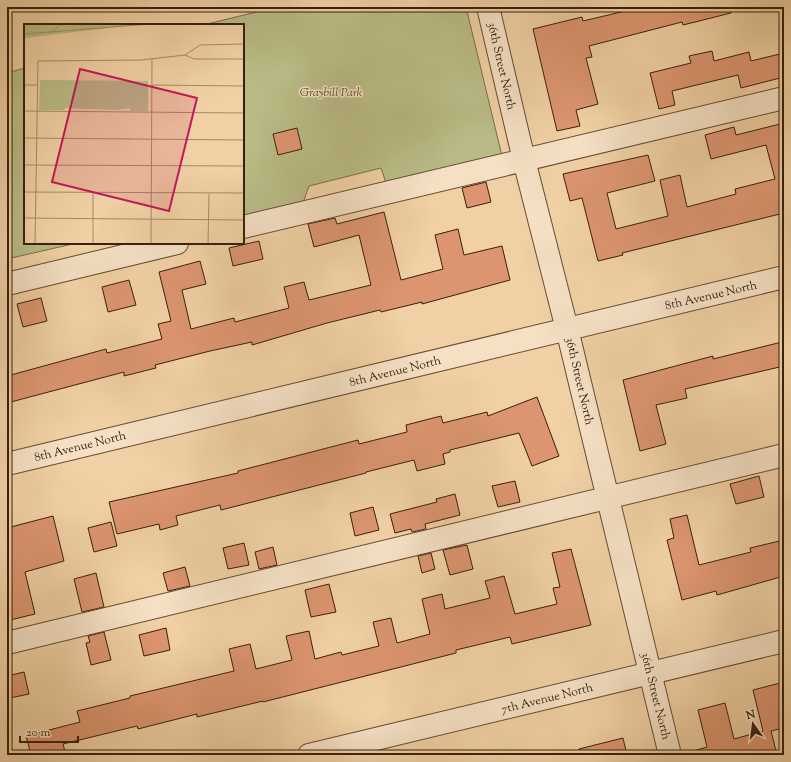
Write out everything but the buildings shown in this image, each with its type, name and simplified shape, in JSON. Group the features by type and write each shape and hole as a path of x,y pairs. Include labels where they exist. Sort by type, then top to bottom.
{"street":[{"name":"36th Street North","path":"488,7 670,755"},
{"path":"244,227 784,98"},
{"path":"7,284 173,244"},
{"name":"8th Avenue North","path":"7,464 784,277"},
{"path":"7,643 784,455"},
{"name":"7th Avenue North","path":"309,755 784,641"}],"green space":[{"name":"Graybill Park","path":"277,7 466,7 502,156 386,183 381,168 309,186 303,203 244,218 244,24 207,24"},
{"path":"24,68 24,244 73,244 7,259 7,73"}]}
